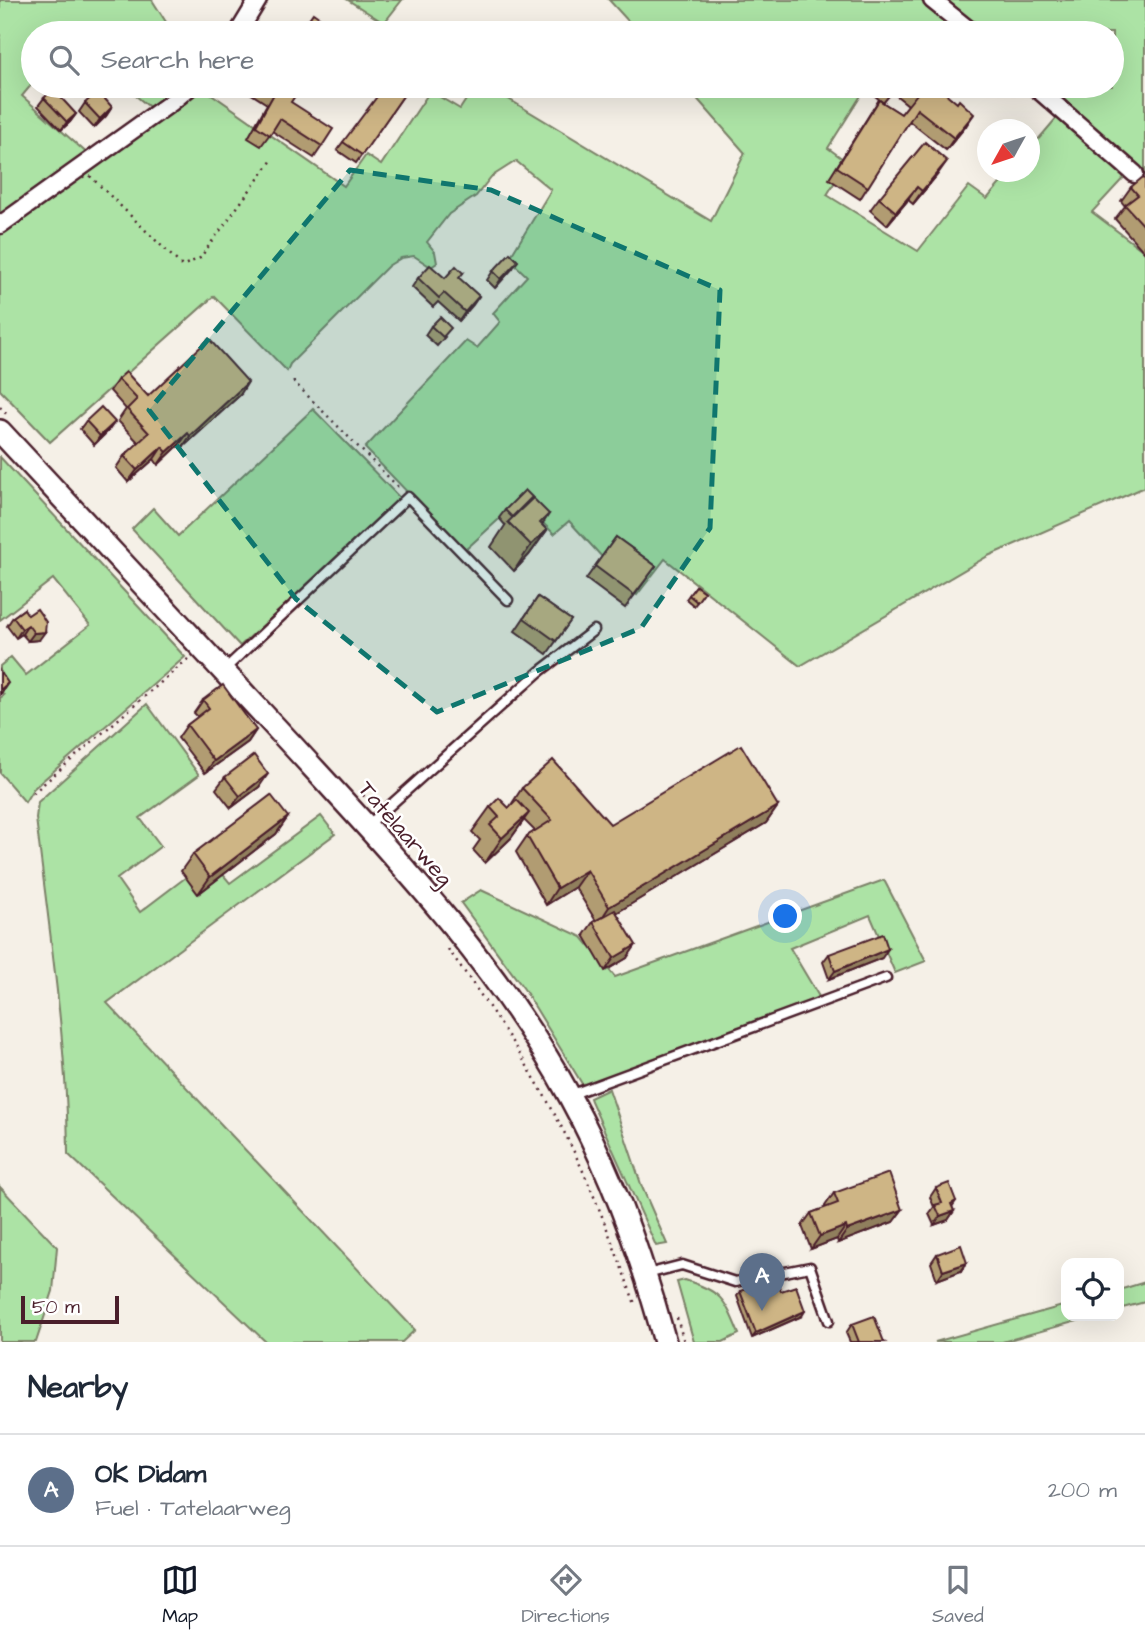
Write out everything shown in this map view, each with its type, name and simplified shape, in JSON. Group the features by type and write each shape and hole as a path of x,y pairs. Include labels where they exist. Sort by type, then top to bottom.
{"main road":[{"name":"Tatelaarweg","path":"0,431 367,827 439,911 489,975 569,1096 606,1171 647,1274 666,1342"}],"street":[{"path":"246,21 258,0"},
{"path":"932,0 958,21"},
{"path":"0,225 175,98"},
{"path":"1048,98 1135,174"}],"lane":[{"path":"223,671 408,497 508,600"},
{"path":"367,827 539,672 594,630"},
{"path":"569,1096 886,978"},
{"path":"647,1274 682,1265 735,1282 810,1267 829,1321"}],"path":[{"path":"78,169 93,178 183,265 200,258 272,160"},
{"path":"293,381 408,497"},
{"path":"33,793 201,648"},
{"path":"442,941 489,1006 549,1104 596,1200 639,1314"}],"highlighted area":[{"path":"350,170 491,190 720,290 710,528 641,628 437,712 296,599 149,410"}],"green space":[{"path":"0,0 152,0 165,21 21,21 21,98 24,98 90,156 0,221"},
{"path":"348,0 402,0 386,21 381,21"},
{"path":"609,0 920,0 946,21 628,21"},
{"path":"936,0 1145,0 1145,174 1054,98 1124,98 1124,21 962,21"},
{"path":"138,98 170,98 153,110"},
{"path":"183,98 217,98 344,186 366,155 381,165 425,98 442,98 460,109 467,98 507,98 711,221 745,153 697,98 859,98 828,148 847,162 827,195 918,251 969,186 987,199 1001,182 1040,182 1040,137 1059,115 1128,173 1092,212 1145,252 1145,487 988,556 800,666 665,559 637,595 569,521 554,534 520,500 464,551 365,448 466,341 477,348 500,322 493,313 527,276 509,259 551,190 516,161 491,177 476,196 449,214 427,242 435,252 437,263 431,267 414,256 401,258 388,266 290,364 287,371 214,296 50,442 0,390 0,231"},
{"path":"313,409 399,497 397,505 240,646 132,529 153,508 178,536"},
{"path":"0,457 185,657 33,789 25,802 0,773 0,698 4,695 0,690 0,666 11,657 26,675 90,625 53,579 0,620"},
{"path":"147,704 199,775 140,818 161,846 117,879 140,912 210,859 230,883 321,816 335,834 107,1003 415,1330 402,1342 266,1342 68,1154 61,1028 36,818 38,802"},
{"path":"884,880 926,961 895,973 870,915 790,948 821,1000 584,1087 524,989 461,903 481,890 582,937 615,977"},
{"path":"609,1089 642,1187 667,1244 656,1246 591,1101 590,1098"},
{"path":"0,1187 57,1247 53,1291 36,1342 0,1342"},
{"path":"685,1280 707,1288 720,1298 739,1334 723,1342 694,1342 677,1282"},
{"path":"1145,1282 1145,1302 1124,1308 1124,1288"},
{"path":"1061,1306 1061,1321 1077,1321 1002,1342 935,1342"}],"building":[{"path":"313,13 325,21 307,21"},
{"path":"44,98 61,98 76,114 67,122"},
{"path":"90,98 104,98 112,107 100,119 85,103"},
{"path":"272,98 294,98 291,102 333,129 322,146 280,119 270,135 256,126"},
{"path":"376,98 402,98 362,155 343,142"},
{"path":"914,98 951,98 957,103 959,100 974,114 954,138 917,109 868,187 837,167 879,100 901,114"},
{"path":"925,142 947,161 922,191 917,187 896,212 879,198"},
{"path":"1143,177 1145,227 1125,205 1138,195 1131,187"},
{"path":"510,253 518,261 501,279 493,271"},
{"path":"430,265 445,278 456,266 463,273 459,278 479,296 465,312 444,293 439,298 418,278"},
{"path":"440,317 451,328 443,337 431,326"},
{"path":"209,339 248,382 190,436 188,433 167,452 162,447 137,470 124,456 149,433 127,409 137,399 118,379 126,372 148,396"},
{"path":"101,407 115,422 100,436 86,421"},
{"path":"525,490 532,497 512,517 505,510"},
{"path":"533,498 549,514 540,523 547,530 531,545 508,522"},
{"path":"616,537 656,566 634,595 595,566"},
{"path":"696,586 704,592 697,602 689,595"},
{"path":"538,597 571,620 556,641 524,618"},
{"path":"24,609 28,615 37,609 46,622 45,632 34,633 28,625 22,629 13,617"},
{"path":"0,671 8,683 0,690"},
{"path":"223,685 256,730 214,761 187,725 209,708 203,700"},
{"path":"741,745 778,806 609,907 587,870 557,888 527,836 552,820 522,788 553,760 610,824"},
{"path":"254,755 268,774 240,796 225,777"},
{"path":"271,795 288,817 210,877 193,854"},
{"path":"499,798 509,808 517,800 529,813 502,838 490,825 499,817 490,807"},
{"path":"615,910 636,945 614,958 593,922"},
{"path":"883,934 888,949 835,971 829,954"},
{"path":"889,1173 902,1210 847,1230 846,1226 820,1236 811,1213 838,1203 834,1193"},
{"path":"949,1183 956,1201 951,1204 954,1211 940,1216 935,1205 942,1203 936,1188"},
{"path":"961,1245 967,1263 943,1271 937,1254"},
{"path":"776,1278 781,1291 796,1286 805,1311 756,1333 740,1291"},
{"path":"874,1316 884,1342 859,1342 852,1324"}],"place":[{"name":"OK Didam","path":"762,1311"}]}
